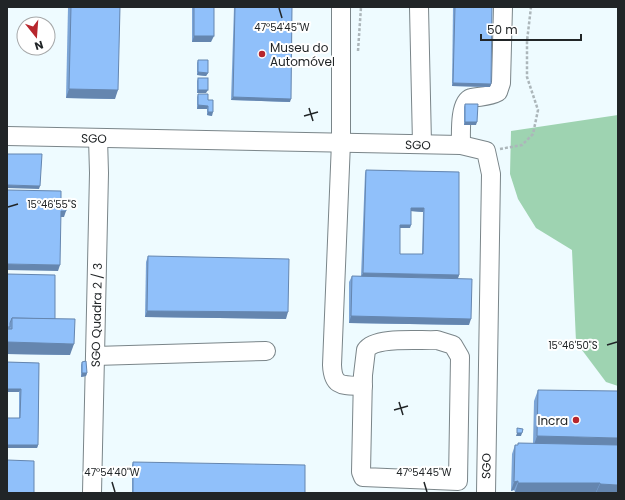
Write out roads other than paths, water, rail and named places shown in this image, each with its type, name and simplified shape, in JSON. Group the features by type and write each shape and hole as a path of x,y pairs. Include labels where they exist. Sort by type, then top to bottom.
{"lane":[{"path":"341,7 341,142 332,372 334,378 341,384 363,386"},
{"path":"419,7 422,144"},
{"path":"461,145 463,109 465,102 471,99 490,96 498,92 501,83 503,7"},
{"name":"SGO","path":"7,136 461,145 486,151 491,174 486,488"},
{"name":"SGO Quadra 2 / 3","path":"92,493 99,173 98,138"},
{"path":"458,481 460,358 453,345 437,340 374,343 366,350 363,386 361,472 363,477 458,481 486,488"},
{"path":"95,356 266,351"},
{"path":"460,378 488,379"}],"place":[{"name":"Museu do Automóvel","path":"262,54"},
{"name":"Incra","path":"576,420"}]}
